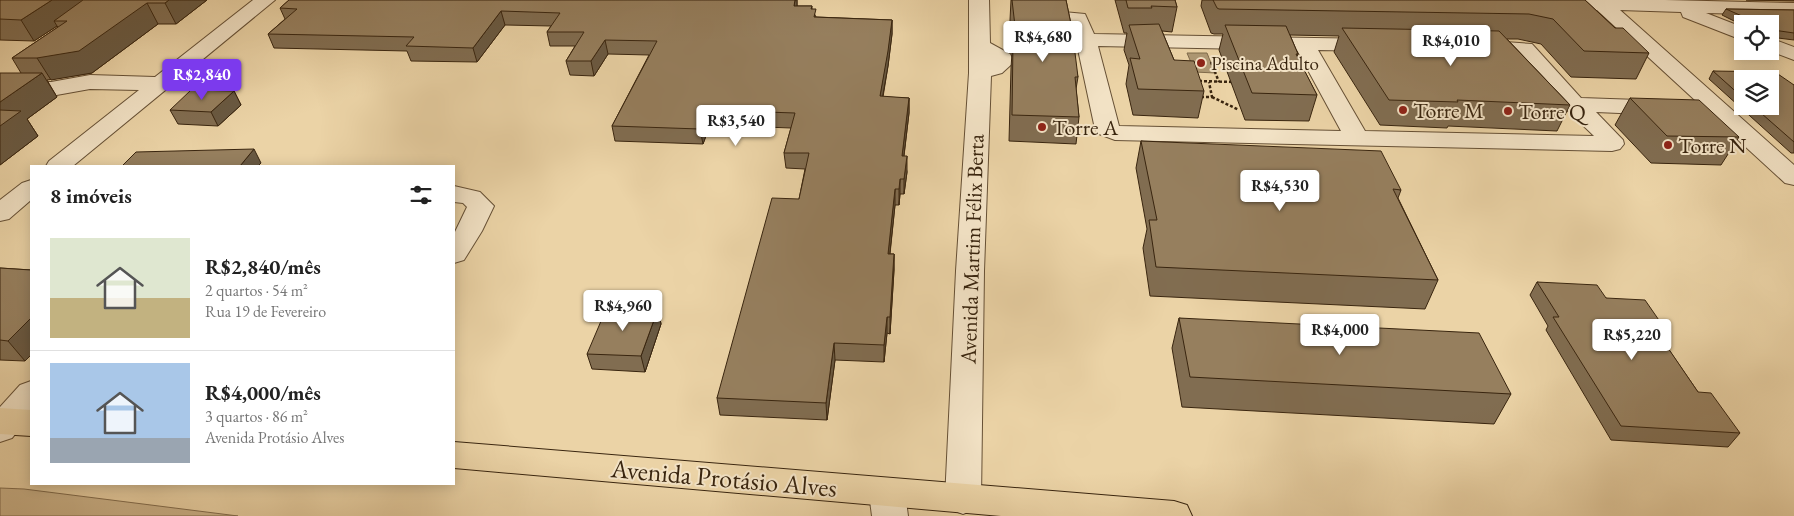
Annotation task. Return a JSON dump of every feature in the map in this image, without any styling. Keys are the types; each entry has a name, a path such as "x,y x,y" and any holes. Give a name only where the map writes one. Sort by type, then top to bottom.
{"main road":[{"name":"Avenida Protásio Alves","path":"455,455 889,504 963,499 1174,516"}],"street":[{"path":"59,165 266,0"},
{"name":"Avenida Martim Félix Berta","path":"963,499 970,270 997,60 979,0"},
{"path":"1600,2 1794,178"},
{"path":"1533,3 1600,2 1673,6 1702,4 1794,9"},
{"path":"1673,6 1734,31"},
{"path":"1042,16 1078,18 1082,57 1107,129 1110,132 1612,144 1611,140 1580,110 1524,48 1462,46"},
{"path":"1082,57 1304,44 1396,45"},
{"path":"1304,44 1357,138"},
{"path":"1779,48 1794,54"},
{"path":"3,79 51,89 71,96 139,100"},
{"path":"51,89 90,82 159,84"},
{"path":"1615,90 1635,111"},
{"path":"1580,110 1724,115"},
{"path":"0,213 30,189"},
{"path":"455,194 471,197 481,206 469,231 455,252"},
{"path":"10,424 30,394"}],"path":[{"path":"1209,82 1212,97"},
{"path":"1195,97 1212,97 1239,110"}],"shaded area":[{"name":"Piscina Adulto","path":"1187,53 1207,53 1215,73 1195,72"},
{"path":"0,488 24,489 238,516 0,516"}],"building":[{"path":"0,0 52,0 21,20 0,19"},
{"path":"83,0 169,0 165,3 147,3 79,51 37,58 12,58 67,21 54,21"},
{"path":"289,0 795,0 794,6 812,6 811,9 816,9 814,17 892,20 880,96 909,98 902,156 907,156 904,179 900,179 899,189 895,189 888,254 894,254 890,317 887,317 884,345 834,343 826,403 717,398 772,198 799,199 809,153 784,153 795,113 708,110 700,129 612,126 657,41 605,40 591,61 566,61 584,32 547,32 560,13 501,11 473,48 406,46 414,37 268,34 297,9 280,8"},
{"path":"1012,0 1066,0 1072,29 1034,29 1026,31 1021,37 1026,42 1034,44 1074,45 1078,77 1075,77 1079,117 1012,115 1013,42 1018,37 1014,28 1010,26 1015,26"},
{"path":"1126,0 1175,0 1177,7 1151,6 1152,8 1128,8"},
{"path":"1213,0 1585,0 1615,28 1623,28 1649,53 1584,51 1553,19 1529,14 1219,9"},
{"path":"1726,9 1794,10 1794,33 1779,31 1779,15 1740,15"},
{"path":"1159,24 1174,60 1194,61 1204,91 1138,89 1130,58 1140,59 1129,25"},
{"path":"1225,25 1286,26 1298,54 1296,54 1317,95 1252,93"},
{"path":"1342,28 1499,31 1570,105 1457,100 1458,102 1389,100"},
{"path":"1713,71 1734,71 1734,90"},
{"path":"0,73 42,73 0,102"},
{"path":"1779,75 1794,85 1794,142 1763,115 1779,115"},
{"path":"191,90 234,91 211,112 170,110"},
{"path":"1630,98 1699,100 1739,137 1667,136"},
{"path":"0,110 21,111 0,126"},
{"path":"1141,141 1381,151 1401,190 1393,189 1438,280 1156,267 1149,220 1157,220"},
{"path":"254,149 241,165 123,165 136,152"},
{"path":"0,268 30,270 30,319 8,341 0,340"},
{"path":"1537,282 1597,285 1606,298 1645,300 1663,326 1653,326 1698,392 1711,393 1740,433 1621,426 1553,317 1559,317"},
{"path":"607,307 658,309 641,356 587,354"},
{"path":"1179,318 1479,333 1511,394 1190,377"}],"place":[{"name":"Piscina Adulto","path":"1201,63"},
{"name":"Torre M","path":"1403,110"},
{"name":"Torre Q","path":"1508,111"},
{"name":"Torre A","path":"1042,127"},
{"name":"Torre N","path":"1668,145"}]}
